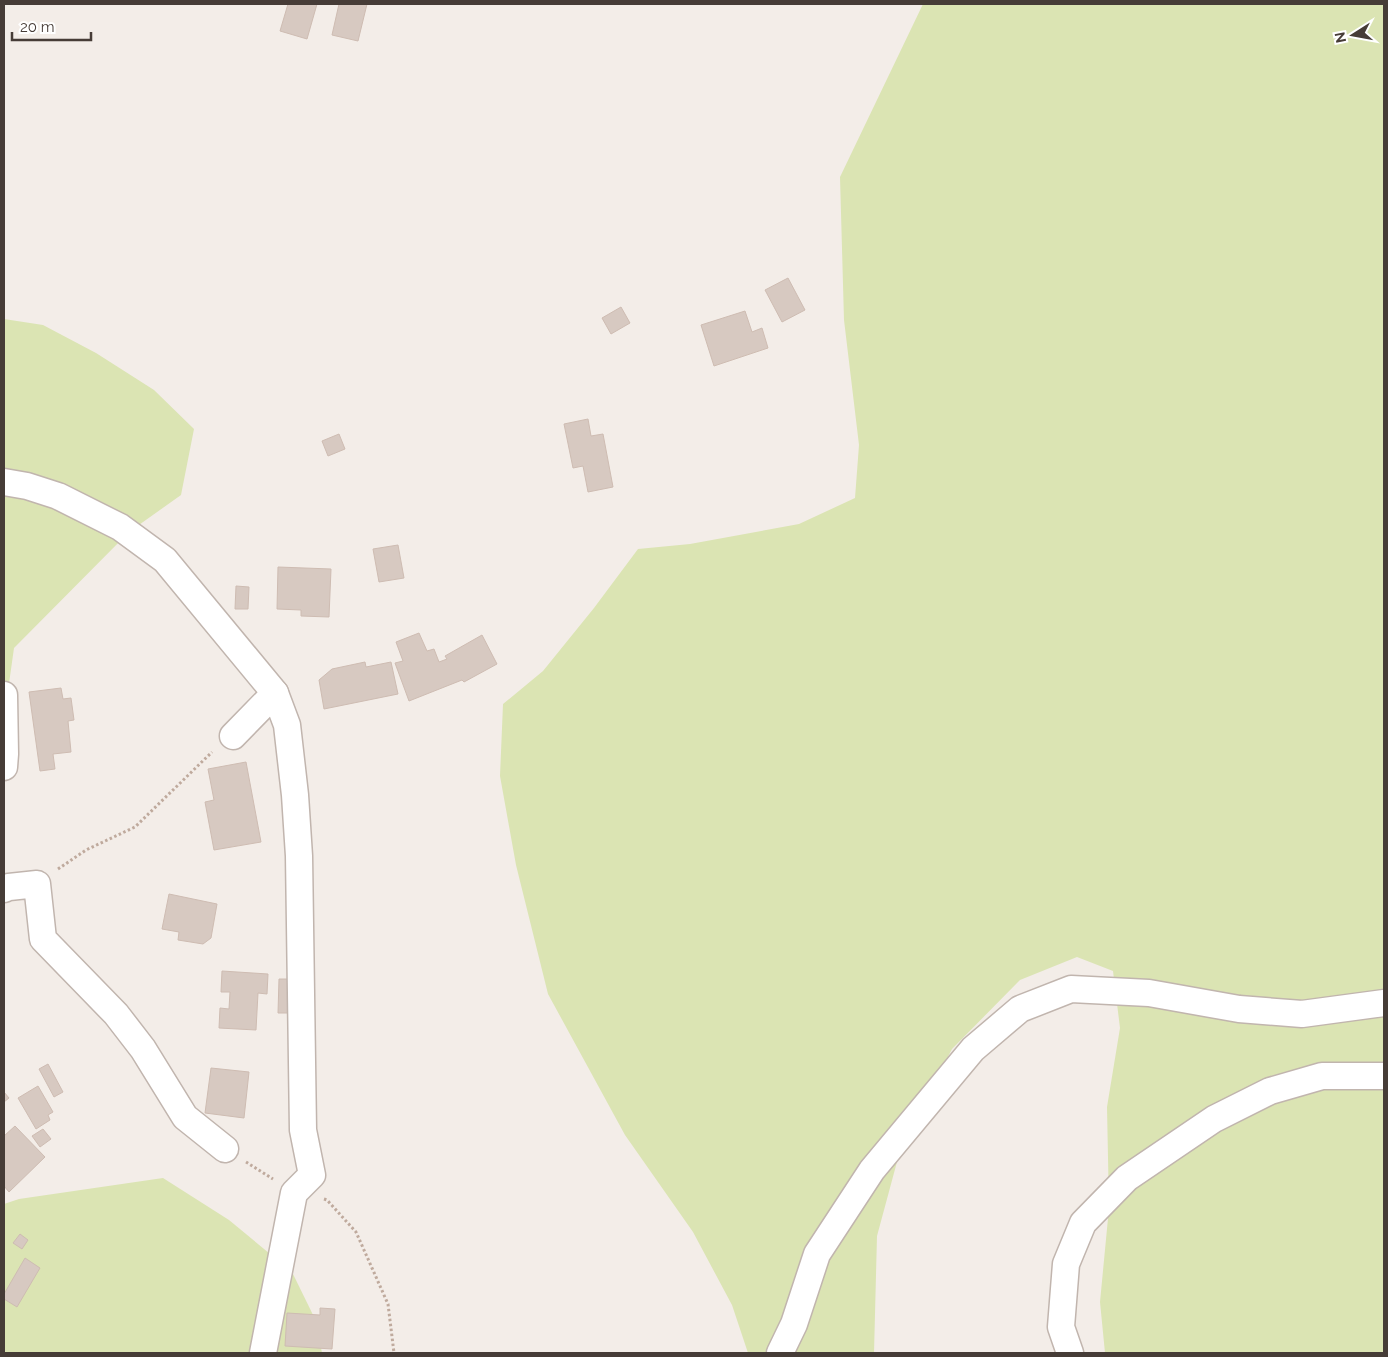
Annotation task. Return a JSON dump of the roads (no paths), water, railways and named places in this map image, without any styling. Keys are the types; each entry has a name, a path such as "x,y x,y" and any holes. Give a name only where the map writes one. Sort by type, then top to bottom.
{"street":[{"path":"4,482 27,486 58,496 120,527 165,560 275,693 287,725 300,865 303,1130 312,1176 294,1193 262,1353"},
{"path":"233,736 275,693"},
{"path":"4,695 4,766"},
{"path":"4,889 9,886 37,884 42,939 116,1014 143,1049 185,1117 225,1148"},
{"path":"780,1353 794,1324 818,1254 872,1170 973,1049 1020,1009 1071,989 1150,993 1239,1009 1302,1014 1384,1003"},
{"path":"1070,1353 1061,1327 1066,1264 1083,1223 1127,1178 1214,1119 1270,1091 1322,1076 1384,1076"}]}
